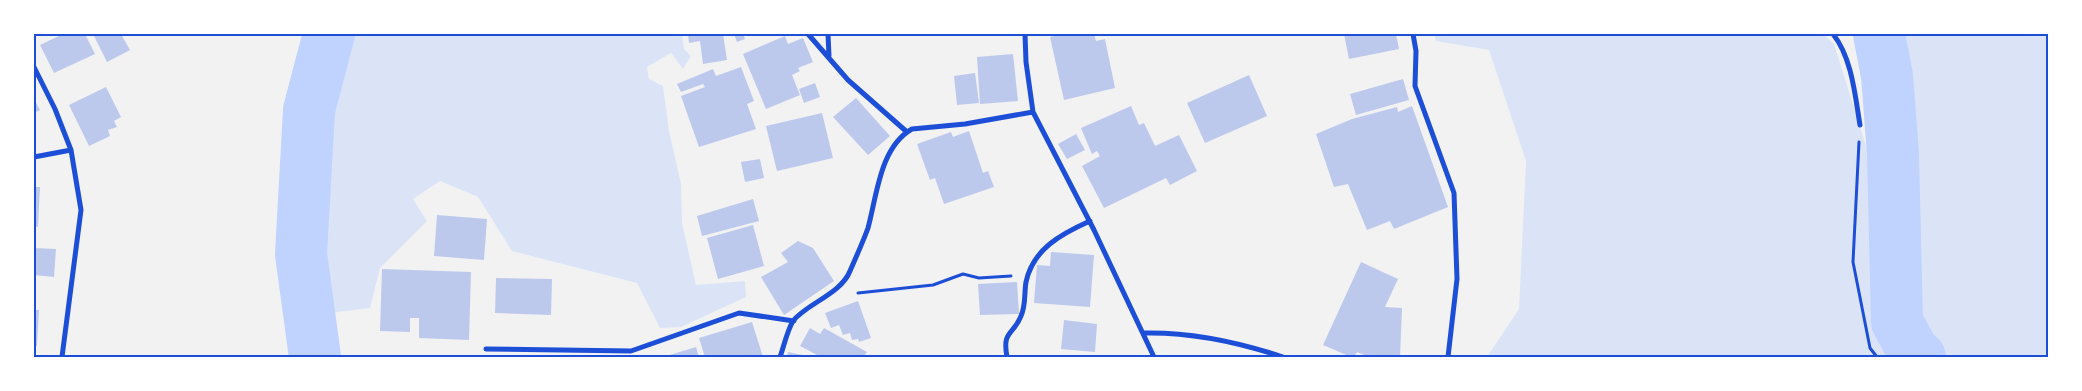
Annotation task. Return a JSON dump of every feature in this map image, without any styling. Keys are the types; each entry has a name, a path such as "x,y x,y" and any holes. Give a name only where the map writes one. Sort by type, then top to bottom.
{"street":[{"path":"808,34 848,80 907,132"},
{"path":"828,34 829,57"},
{"path":"1025,34 1026,62 1033,112 1090,221 1154,357"},
{"path":"1413,34 1416,51 1415,86 1454,193 1457,279 1448,357"},
{"path":"1834,34 1839,42 1853,82 1860,125"},
{"path":"34,67 55,109 71,150 81,210 62,357"},
{"path":"780,357 794,321 841,284 849,274 867,230 880,178 892,148 907,132 912,129 965,124 1033,112"},
{"path":"34,157 71,150"},
{"path":"1007,357 1005,347 1007,334 1020,318 1034,260 1059,235 1090,221"},
{"path":"486,349 631,351 739,313 794,321"},
{"path":"1144,333 1174,332 1238,343 1283,357"}],"path":[{"path":"1860,125 1853,262 1870,348 1876,357"},
{"path":"841,284 857,293 933,285 964,274 979,278 1029,275"}],"shaded area":[{"path":"327,34 682,34 684,49 691,56 683,69 671,53 647,67 649,79 663,86 669,131 681,184 682,223 696,285 745,281 746,297 681,327 660,328 637,283 512,251 478,197 440,181 413,199 427,221 380,268 370,308 314,315 296,289 304,144"},
{"path":"1434,34 1823,34 1834,44 1872,165 1894,68 1883,34 2048,34 2048,357 1487,357 1519,309 1526,161 1489,50 1436,41"}],"building":[{"path":"63,34 85,34 95,54 54,73 40,45"},
{"path":"93,34 121,34 130,50 107,62"},
{"path":"688,34 723,34 727,60 703,64 700,41 689,43"},
{"path":"734,34 743,34 745,39 737,42"},
{"path":"1063,34 1094,34 1096,41 1105,39 1115,88 1064,100 1050,37"},
{"path":"1344,34 1396,34 1399,49 1349,59"},
{"path":"785,36 788,44 803,38 813,62 798,68 800,71 792,75 800,95 766,109 743,54"},
{"path":"1013,54 1018,101 980,104 977,57"},
{"path":"741,67 754,101 747,104 756,129 699,147 681,96 705,87 703,84 681,92 677,84 713,69 716,76"},
{"path":"975,73 979,103 957,105 954,76"},
{"path":"1249,75 1267,116 1205,143 1187,103"},
{"path":"1403,79 1409,100 1356,115 1350,94"},
{"path":"815,83 820,97 804,103 799,89"},
{"path":"106,87 121,117 114,121 117,127 108,130 110,136 89,146 69,105"},
{"path":"856,98 890,136 868,155 833,117"},
{"path":"34,99 40,110 34,113"},
{"path":"1131,106 1139,125 1144,123 1155,146 1179,135 1197,171 1170,185 1166,178 1104,208 1082,166 1100,156 1097,151 1092,154 1081,128"},
{"path":"1412,106 1448,207 1394,229 1390,221 1367,230 1348,184 1334,187 1316,134 1352,119 1397,107 1398,112"},
{"path":"822,113 833,158 777,171 766,126"},
{"path":"969,131 983,173 988,171 994,187 944,204 935,178 930,180 917,144 951,132 953,137"},
{"path":"1076,134 1085,150 1067,159 1058,144"},
{"path":"760,159 764,178 745,182 741,162"},
{"path":"34,187 40,187 38,227 34,226"},
{"path":"753,199 759,221 702,236 697,216"},
{"path":"437,215 487,219 484,260 434,256"},
{"path":"753,225 764,266 718,279 707,238"},
{"path":"798,241 813,248 834,281 784,315 761,277 788,262 781,253"},
{"path":"34,248 56,249 54,277 34,275"},
{"path":"1051,252 1094,255 1090,307 1034,303 1037,265 1050,266"},
{"path":"1361,262 1398,279 1385,307 1402,308 1400,357 1369,357 1357,352 1354,357 1351,357 1323,345"},
{"path":"382,269 471,272 469,340 419,338 419,318 410,318 410,332 380,331"},
{"path":"496,278 552,279 551,315 495,313"},
{"path":"1017,282 1019,314 980,315 978,284"},
{"path":"858,301 871,338 859,342 858,339 852,340 850,333 843,335 839,325 831,328 825,313"},
{"path":"34,310 39,310 37,346 34,346"},
{"path":"1064,320 1097,324 1095,352 1061,349"},
{"path":"752,322 763,357 705,357 699,338"},
{"path":"810,328 820,334 824,328 867,352 863,357 826,357 822,355 821,357 800,346"},
{"path":"696,347 699,357 663,357"},
{"path":"788,352 807,356 807,357 787,357"}],"waterway":[{"path":"315,357 301,254 309,110 329,34"},
{"path":"1879,34 1887,76 1893,154 1897,322 1913,351 1920,357"}]}
